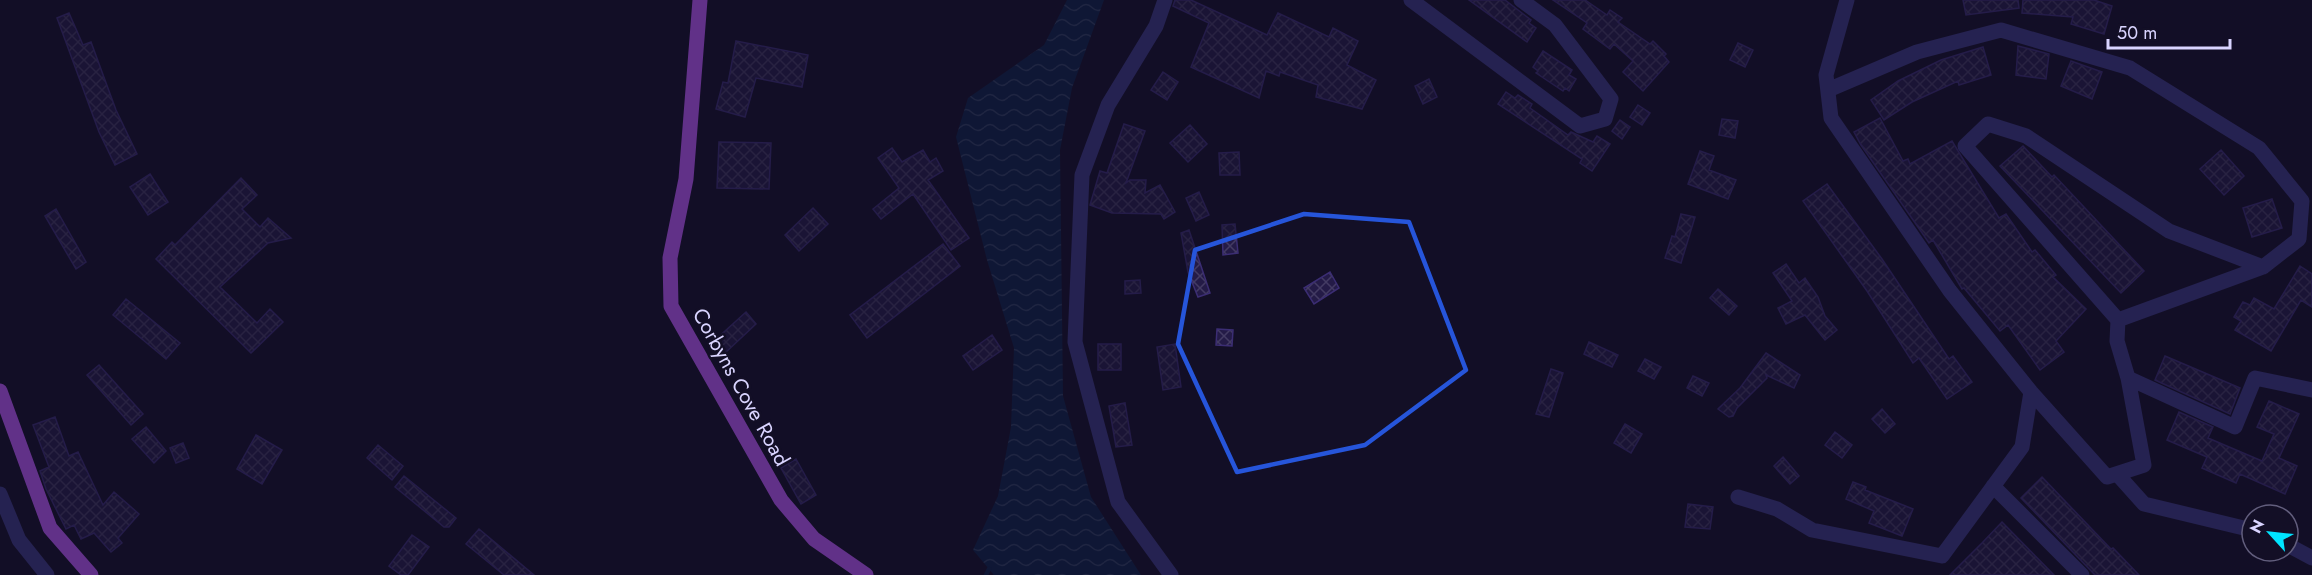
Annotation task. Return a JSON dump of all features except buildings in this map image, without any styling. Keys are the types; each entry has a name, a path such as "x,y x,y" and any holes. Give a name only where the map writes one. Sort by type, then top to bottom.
{"main road":[{"name":"Corbyns Cove Road","path":"700,0 686,179 670,258 671,306 781,500 814,538 866,575"},
{"path":"0,391 50,528 91,575"}],"street":[{"path":"1165,0 1156,26 1108,105 1082,175 1075,342 1118,502 1171,575"},
{"path":"1411,0 1580,126 1605,119 1611,99 1555,25 1521,0"},
{"path":"1847,0 1826,75 1831,118 1950,291 2031,392 2107,477 2144,465 2128,378 2117,341 2118,320 1965,146 1988,124 2026,136 2169,231 2262,267"},
{"path":"1828,90 1917,52 2001,30 2130,68 2259,148 2302,201 2299,238 2262,267 2118,320"},
{"path":"2128,378 2235,427 2255,378 2312,390"},
{"path":"1738,497 1777,509 1812,530 1942,556 2022,447 2031,392"},
{"path":"2118,475 2144,504 2240,527"},
{"path":"1993,486 2082,575"},
{"path":"0,494 20,540 47,575"}],"highlighted area":[{"path":"1304,214 1409,222 1466,370 1365,445 1237,472 1178,344 1195,250"}],"water":[{"path":"1067,0 1104,0 1072,88 1060,150 1063,396 1091,497 1141,575 994,575 973,550 998,496 1011,427 1014,348 987,260 956,137 968,98 1044,45"}],"waterway":[{"path":"986,575 989,569"}]}
